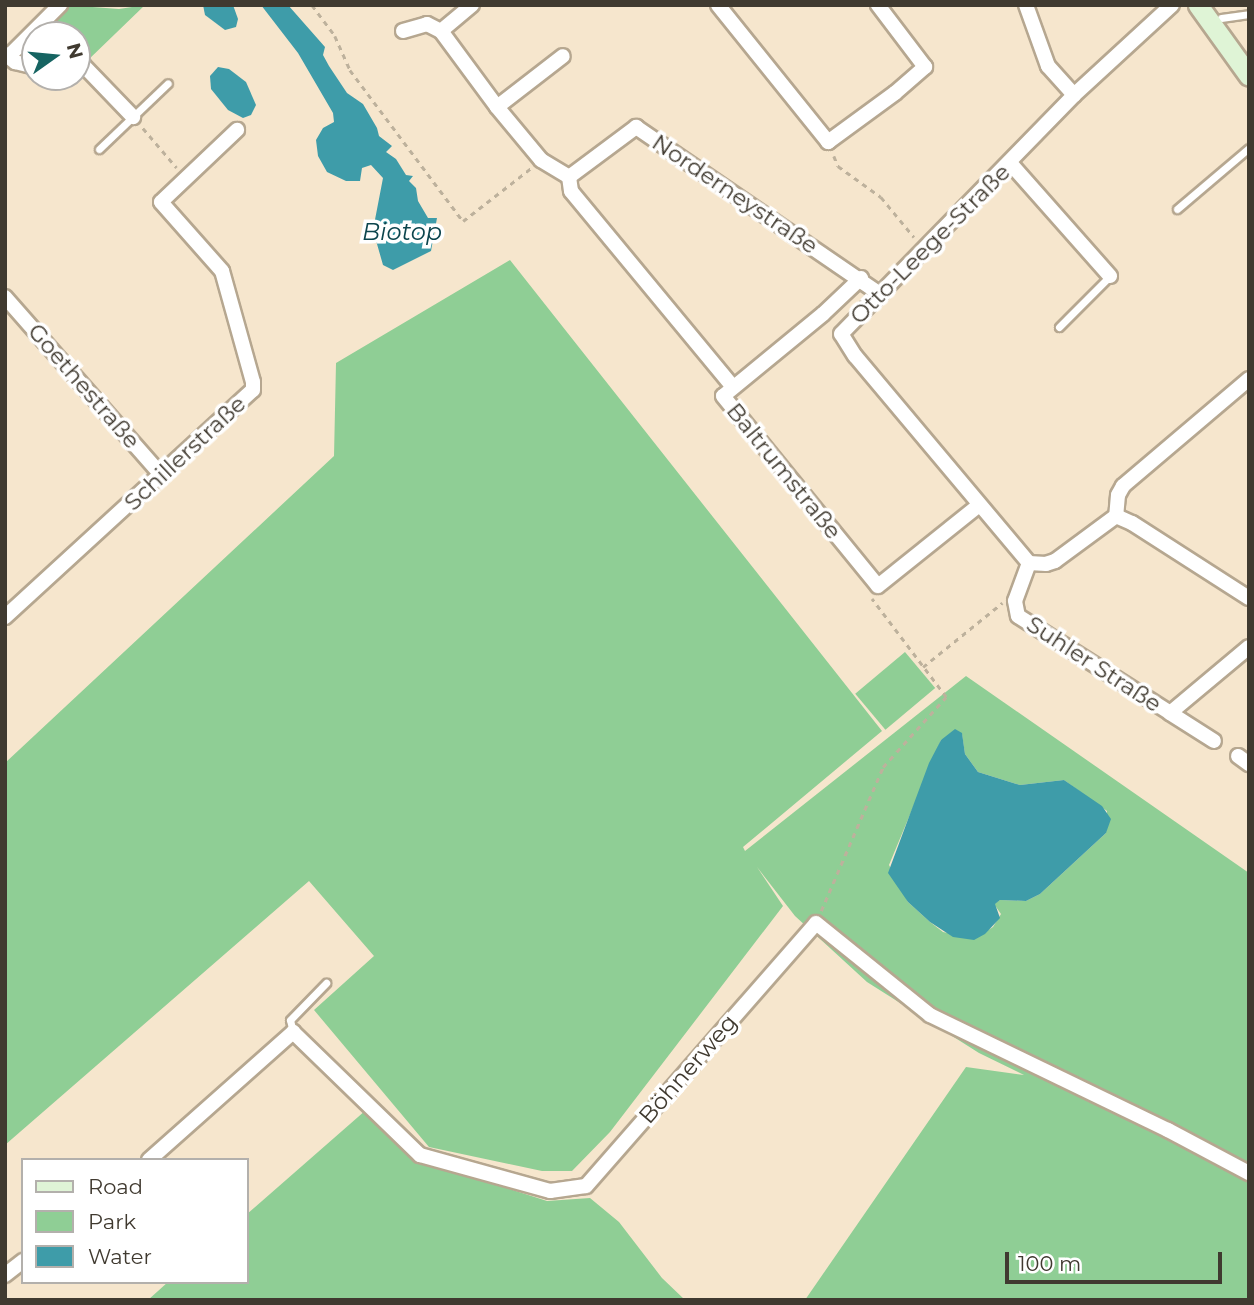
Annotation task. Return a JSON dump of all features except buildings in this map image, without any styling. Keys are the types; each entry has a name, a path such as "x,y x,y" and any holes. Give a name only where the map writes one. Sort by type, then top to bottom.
{"street":[{"path":"7,56 60,5"},
{"path":"442,31 472,5"},
{"path":"719,5 828,142 895,93 925,67 878,5"},
{"path":"1026,5 1048,66 1074,95"},
{"name":"Otto-Leege-Straße","path":"1029,564 855,356 841,334 925,251 1074,95 1172,5"},
{"path":"1198,5 1249,76"},
{"path":"403,31 427,24 442,31 497,107 541,160 569,177 571,191 733,387"},
{"path":"497,107 563,56"},
{"path":"91,73 133,117"},
{"name":"Norderneystraße","path":"569,177 636,127 861,278 880,294"},
{"name":"Schillerstraße","path":"5,617 248,395 253,382 222,271 161,202 237,130"},
{"path":"1010,163 1110,276"},
{"name":"Baltrumstraße","path":"861,278 823,314 723,396 878,586"},
{"name":"Goethestraße","path":"5,297 162,476"},
{"path":"823,314 841,334"},
{"path":"1116,516 1118,495 1124,486 1249,379"},
{"path":"878,586 979,505"},
{"path":"1029,564 1055,561 1106,520 1116,516 1132,523 1249,598"},
{"name":"Suhler Straße","path":"1029,564 1015,601 1018,616 1170,713 1249,647"},
{"path":"1170,713 1214,741"},
{"path":"816,923 930,1015 1168,1130 1249,1173"},
{"name":"Böhnerweg","path":"293,1031 420,1155 550,1191 586,1186 816,923"},
{"path":"151,1158 293,1031"},
{"path":"5,1275 21,1263"}],"lane":[{"path":"1222,18 1249,14"},
{"path":"99,149 168,83"},
{"path":"1177,209 1249,148"},
{"path":"1059,327 1110,276"},
{"path":"293,1031 290,1020 326,983"}],"path":[{"path":"312,5 335,36 350,70 463,221 541,160"},
{"path":"133,117 186,179"},
{"path":"828,142 838,166 881,197 925,251"},
{"path":"816,923 883,767 946,697 872,599 878,586"},
{"path":"923,667 1018,590"}],"green space":[{"path":"66,5 119,9 145,5 91,57 91,21 50,21"},
{"path":"510,260 882,731 743,847 745,851 966,676 1249,873 1249,1300 805,1300 966,1067 1024,1075 979,1053 867,982 795,916 757,867 783,906 610,1132 572,1171 542,1171 429,1147 314,1010 374,956 309,881 5,1145 5,763 334,456 336,363","holes":["962,734 965,754 978,772 1020,785 1064,780 1107,811 1106,833 1040,894 1026,901 1000,900 994,904 1001,914 993,927 974,939 943,932 930,922 908,902 889,865 941,740"]},
{"path":"905,652 935,688 885,730 855,694"},
{"path":"366,1110 417,1159 547,1201 590,1198 619,1222 662,1278 685,1300 148,1300 166,1284 248,1284 248,1213"}],"water":[{"path":"203,5 233,5 238,19 236,27 225,30 205,15"},
{"name":"Biotop","path":"261,5 288,5 325,47 323,55 347,93 363,104 379,136 392,146 386,152 396,159 406,175 413,176 409,181 416,188 418,201 428,218 437,218 431,251 393,270 383,265 373,230 383,178 371,165 362,168 360,181 346,181 327,172 318,156 316,140 323,128 334,122 333,113 298,53"},
{"path":"218,67 229,69 246,82 256,105 251,115 243,118 228,110 211,89 210,76"},
{"path":"955,729 962,733 965,754 978,772 1020,785 1064,780 1102,806 1111,819 1106,833 1040,894 1026,901 1000,900 995,904 1000,918 985,934 974,940 953,937 930,922 908,902 888,873 929,763 941,740"}]}
